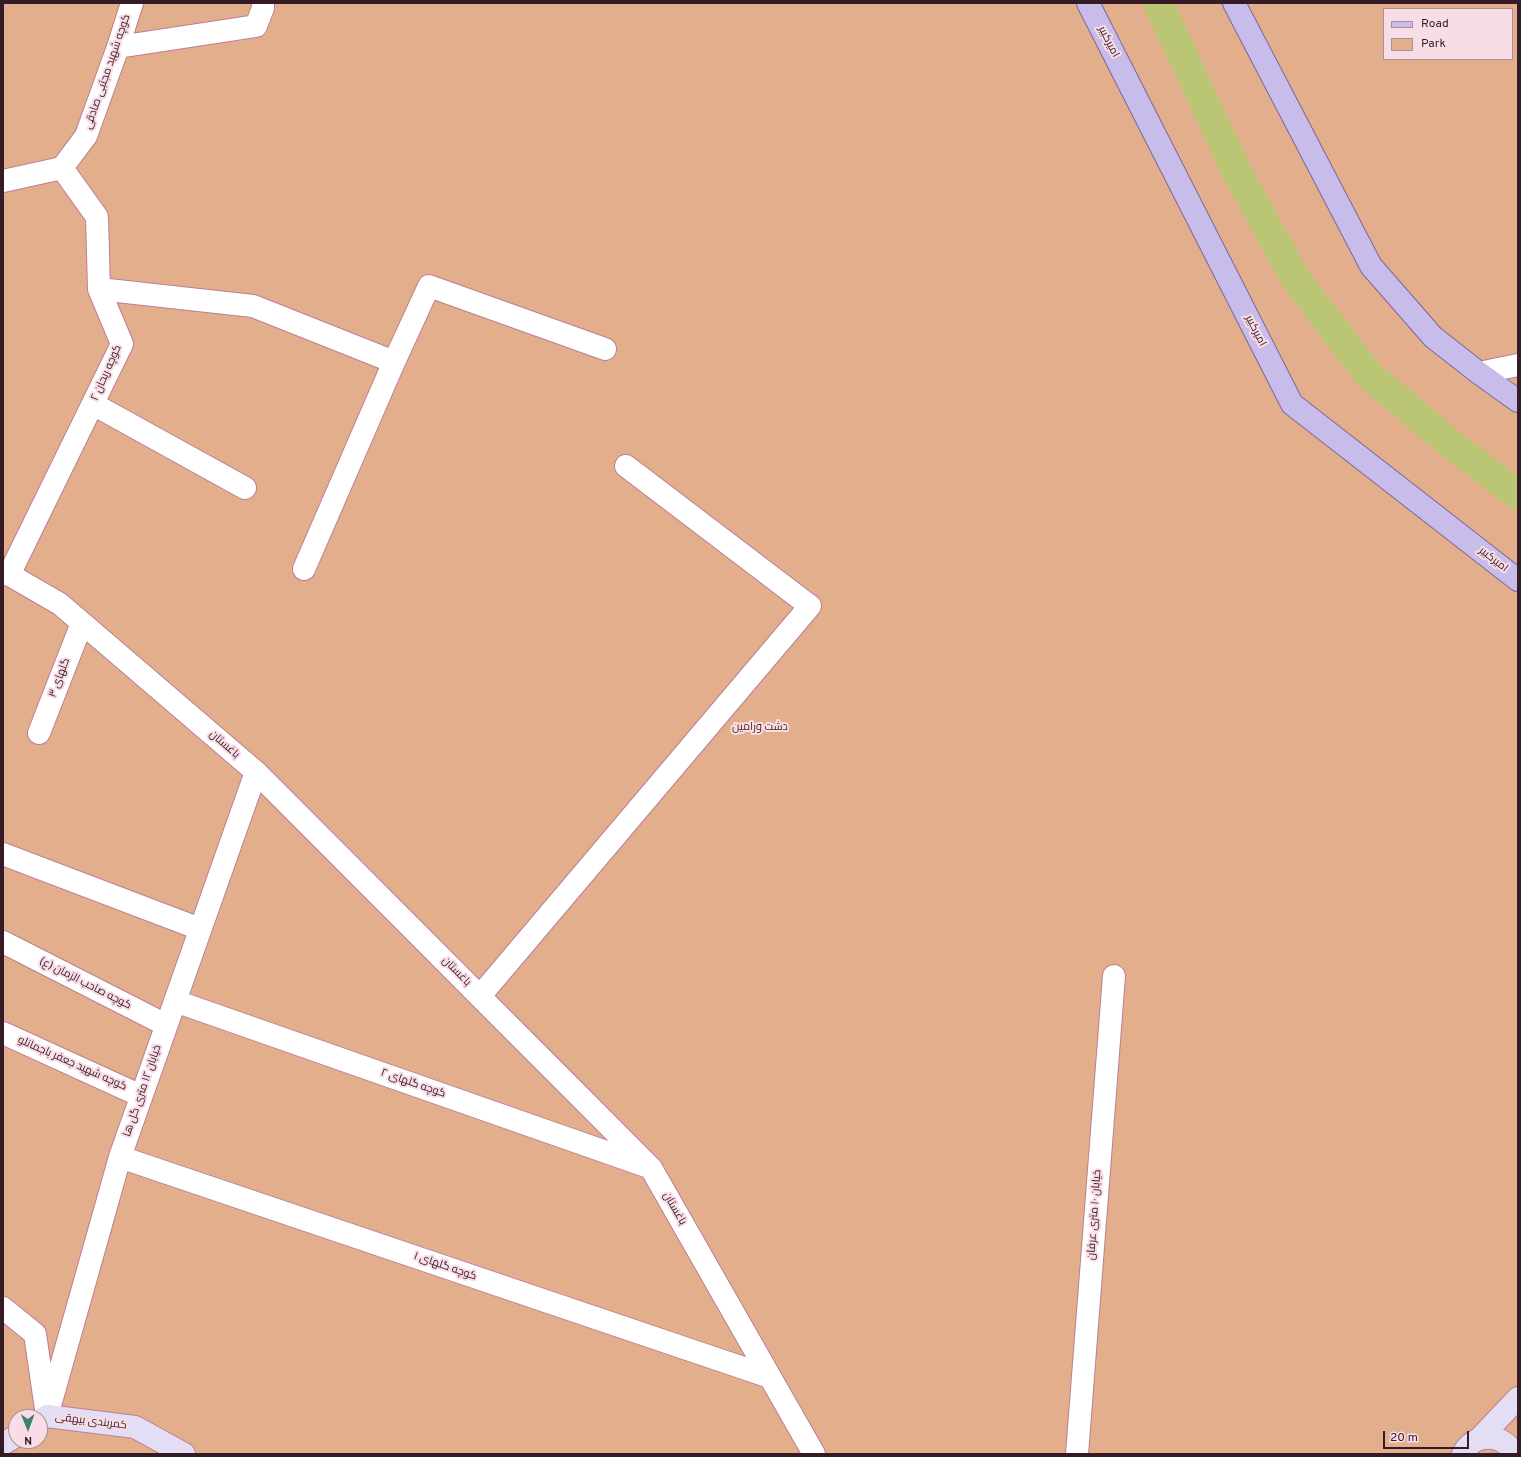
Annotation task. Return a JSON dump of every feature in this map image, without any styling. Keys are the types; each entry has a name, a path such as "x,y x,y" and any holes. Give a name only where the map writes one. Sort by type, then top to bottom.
{"main road":[{"name":"امیرکبیر","path":"1088,3 1292,404 1518,580"},
{"path":"1234,3 1371,266 1433,337 1479,374 1518,401"},
{"path":"1466,1449 1518,1398"},
{"name":"کمربندی بیهقی","path":"48,1418 135,1427 184,1454"},
{"path":"1466,1449 1488,1437 1505,1443 1514,1454"}],"street":[{"name":"کوچه شهید مجتبی صادقی","path":"62,168 86,136 132,3"},
{"path":"118,47 256,26 263,8 263,3"},
{"path":"3,181 62,168"},
{"name":"کوچه ریحان ۲","path":"6,573 122,344 100,289 98,217 62,168"},
{"path":"304,568 429,286 605,349"},
{"path":"100,289 253,306 394,362"},
{"path":"1479,374 1518,365"},
{"path":"92,404 245,488"},
{"path":"480,996 810,606 626,466"},
{"name":"باغستان","path":"6,573 60,604 256,772 651,1168 814,1454"},
{"name":"گلهای ۳","path":"39,733 82,622"},
{"name":"خیابان ۱۲ متری گل ها","path":"47,1409 120,1157 256,772"},
{"path":"3,854 200,929"},
{"name":"کوچه صاحب الزمان (ع)","path":"3,942 166,1025"},
{"name":"خیابان ۱۰ متری عرفان","path":"1077,1454 1114,976"},
{"name":"کوچه گلهای ۲","path":"175,1001 651,1168"},
{"name":"کوچه شهید جعفر باجمانلو","path":"3,1033 141,1096"},
{"name":"کوچه گلهای ۱","path":"120,1157 770,1377"},
{"path":"3,1308 35,1334 43,1409"}],"green space":[{"name":"دشت ورامین","path":"3,3 1518,3 1518,1454 3,1454"}],"waterway":[{"path":"1158,3 1238,174 1297,281 1369,375 1451,444 1518,495"}]}
